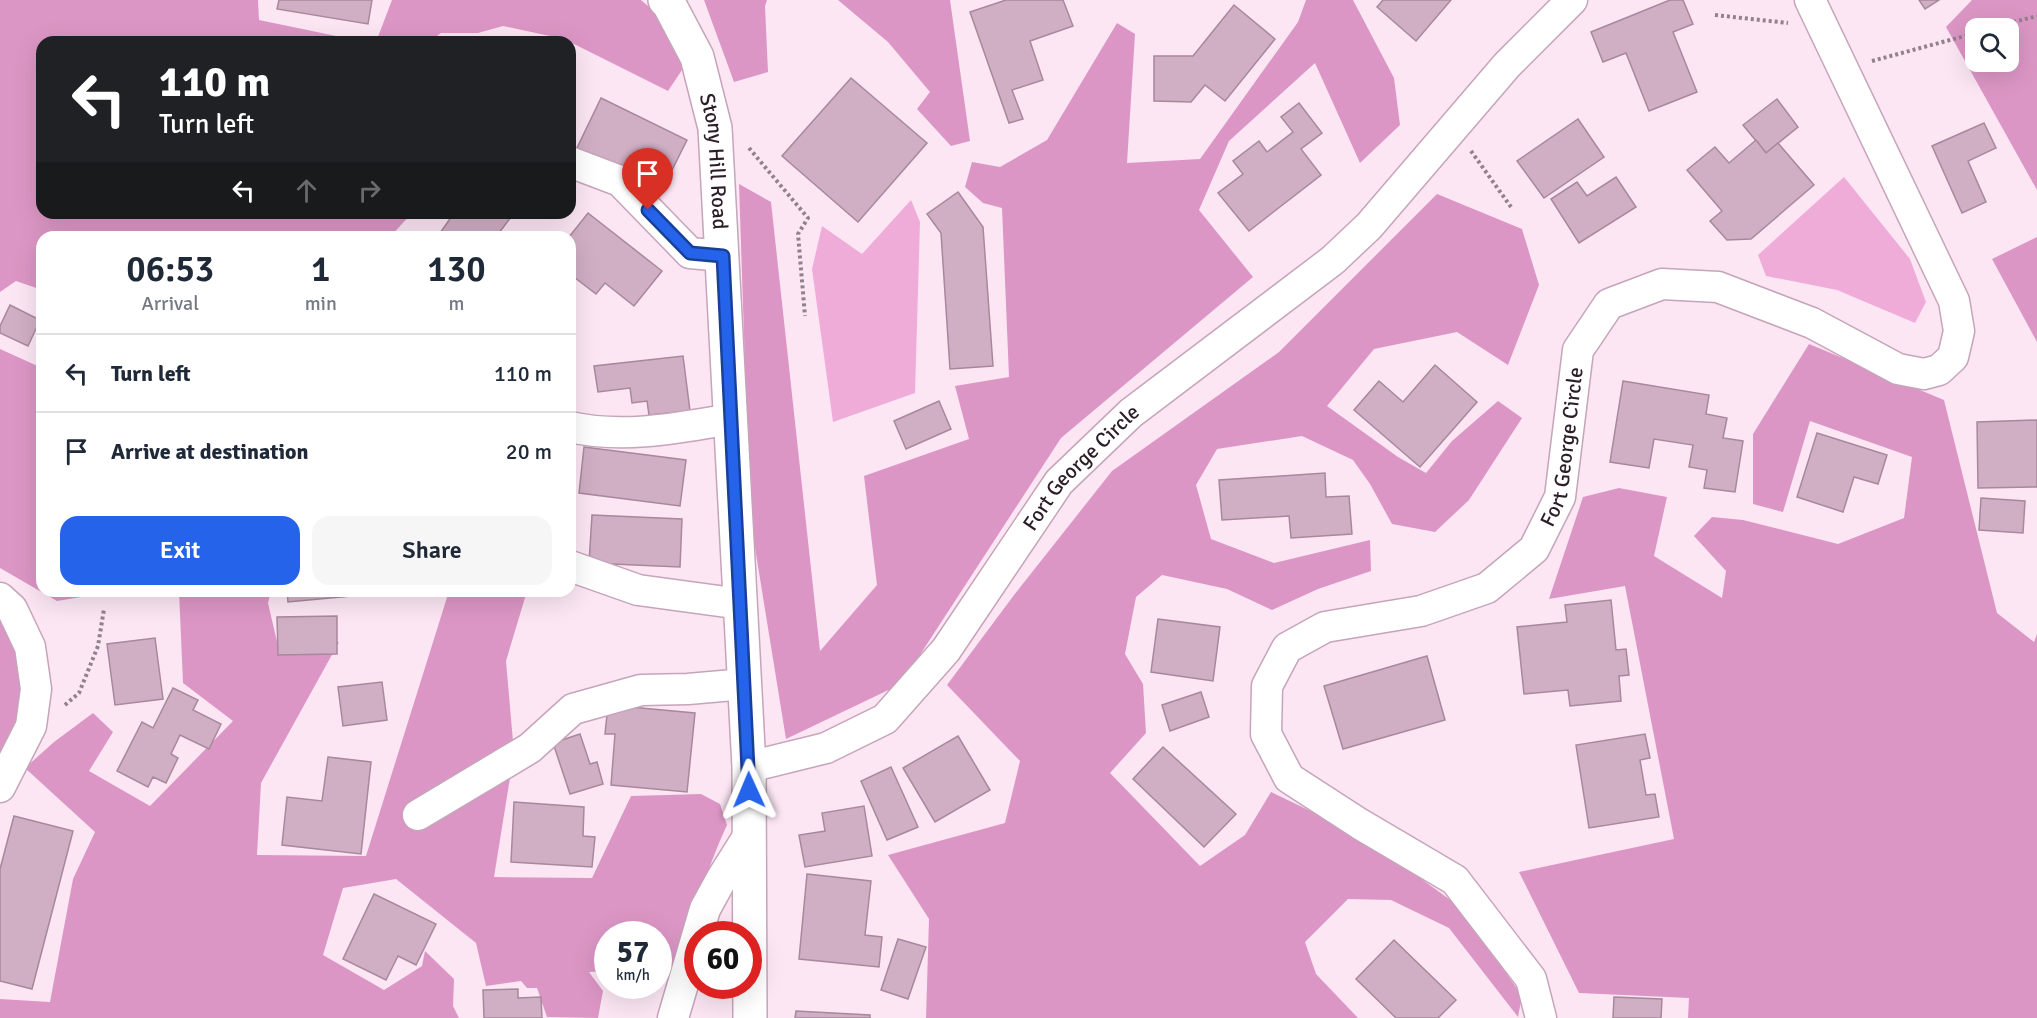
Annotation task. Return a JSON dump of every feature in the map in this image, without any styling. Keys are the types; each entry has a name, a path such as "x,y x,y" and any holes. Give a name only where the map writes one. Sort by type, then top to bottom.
{"main road":[{"name":"Stony Hill Road","path":"668,1 697,57 715,128 749,767 750,1018"}],"street":[{"name":"Fort George Circle","path":"749,767 826,748 885,718 946,650 1059,482 1131,413 1333,260 1369,226 1507,65 1572,0"},
{"name":"Fort George Circle","path":"1541,1018 1531,979 1455,880 1360,824 1289,778 1266,734 1267,686 1287,648 1325,627 1421,611 1487,588 1534,549 1560,497 1578,350 1609,304 1662,284 1718,287 1812,323 1898,369 1924,374 1939,370 1953,357 1959,331 1954,301 1810,0"},
{"path":"576,164 620,181 690,253 723,256"},
{"path":"576,428 591,432 656,432 731,418"},
{"path":"576,568 638,590 741,604"},
{"path":"0,597 12,609 30,646 36,689 31,726 0,788"},
{"path":"418,814 530,748 573,710 641,690 745,684"},
{"path":"673,1018 705,909 749,835"}],"path":[{"path":"1715,15 1825,28"},
{"path":"2019,21 2037,16"},
{"path":"1844,68 1965,36"},
{"path":"1454,127 1511,207"},
{"path":"746,144 807,218 798,234 805,316"},
{"path":"25,737 79,693 98,646 104,609"}],"shaded area":[{"path":"0,0 258,0 259,20 336,36 36,36 36,219 406,219 396,231 36,231 36,288 16,281 0,292"},
{"path":"392,0 641,0 656,13 686,64 668,91 576,45 576,36 550,36 503,26 478,33 378,36"},
{"path":"704,0 767,0 765,6 768,72 734,82"},
{"path":"838,0 950,0 970,141 951,146 917,109 930,92 888,42"},
{"path":"1306,0 1353,0 1394,78 1400,125 1360,163 1315,63 1229,141 1199,210 1253,277 1061,438 901,684 786,739 750,517 739,184 771,202 820,651 877,585 864,476 969,439 955,386 1009,377 1002,208 983,203 965,187 972,162 1000,167 1047,140 1117,23 1135,34 1127,163 1200,159 1298,22"},
{"path":"1972,0 2037,0 2037,190 1971,72 2019,72 2019,18 1965,18 1965,61 1946,27"},
{"path":"1844,177 1910,259 1926,302 1915,323 1837,290 1766,276 1758,255"},
{"path":"1437,194 1522,229 1539,285 1508,365 1457,332 1374,349 1327,406 1398,457 1426,473 1452,441 1498,401 1522,418 1469,500 1435,532 1392,524 1370,484 1353,460 1302,436 1217,449 1196,485 1211,539 1274,563 1370,540 1371,571 1318,589 1272,610 1227,589 1162,575 1136,597 1125,654 1143,684 1146,733 1110,773 1200,866 1245,835 1271,792 1327,819 1409,870 1460,907 1522,996 1518,1017 1449,928 1391,900 1348,899 1305,942 1316,974 1358,1018 926,1018 929,919 888,855 1005,823 1020,761 947,685 1014,595 1112,471 1279,352"},
{"path":"911,200 920,222 915,393 833,422 812,269 822,226 862,254"},
{"path":"2037,237 2037,342 1992,259"},
{"path":"1809,344 1944,400 1997,613 2034,642 2037,634 2037,1018 1688,1018 1689,998 1579,993 1519,872 1674,839 1625,586 1549,599 1583,497 1619,488 1667,497 1654,556 1722,598 1726,571 1694,536 1712,517 1743,520 1838,544 1904,518 1912,457 1810,421 1783,512 1753,504 1753,434"},
{"path":"0,349 36,365 36,589 0,568"},
{"path":"50,597 81,597 57,601"},
{"path":"179,597 270,597 268,603 278,646 339,642 261,783 257,855 366,856 447,597 525,597 506,661 514,753 494,877 592,878 631,796 701,794 720,804 727,825 705,879 692,921 684,921 684,947 676,973 672,974 672,921 594,921 594,972 589,972 594,979 594,999 602,999 598,1018 547,1017 537,988 527,988 521,981 486,986 476,943 396,879 343,888 323,955 384,990 422,966 425,951 454,979 453,1006 459,1018 0,1018 0,999 50,1002 73,879 95,832 25,768 54,742 93,713 113,732 89,771 150,806 233,721 183,683"},
{"path":"0,611 18,652 23,721 0,771"}],"building":[{"path":"279,0 372,0 368,24 277,9"},
{"path":"1006,0 1063,0 1073,26 1030,41 1043,80 1012,90 1023,119 1009,123 970,12"},
{"path":"1383,0 1451,0 1416,41 1377,7"},
{"path":"1670,0 1683,0 1693,24 1673,32 1697,92 1649,111 1626,53 1603,62 1591,32"},
{"path":"1919,0 1939,0 1925,9"},
{"path":"1234,5 1275,39 1225,101 1205,85 1191,102 1154,101 1154,56 1193,56"},
{"path":"851,78 927,143 858,222 782,156"},
{"path":"601,98 687,140 668,178 637,163 630,176 576,150"},
{"path":"1777,99 1798,127 1766,153 1743,125"},
{"path":"1299,103 1322,133 1301,149 1321,175 1249,231 1218,193 1243,174 1233,161 1259,141 1267,152 1293,132 1281,117"},
{"path":"1578,119 1604,157 1544,198 1517,161"},
{"path":"1984,123 1996,148 1968,161 1986,202 1962,213 1932,146"},
{"path":"1756,140 1766,153 1778,143 1814,185 1751,239 1727,240 1710,221 1722,211 1687,170 1715,147 1729,163"},
{"path":"1616,177 1636,207 1579,243 1551,199 1577,182 1587,196"},
{"path":"958,192 983,227 993,366 950,369 941,233 927,214"},
{"path":"588,213 662,271 634,306 605,283 596,294 576,279 576,231 574,231"},
{"path":"450,219 510,219 500,231 441,231"},
{"path":"10,305 36,318 36,329 28,346 0,333 0,326"},
{"path":"683,356 690,411 649,415 647,401 632,403 630,388 598,392 594,366"},
{"path":"1435,365 1477,402 1420,467 1354,410 1379,381 1403,402"},
{"path":"1623,381 1709,395 1706,414 1727,418 1723,438 1743,441 1735,492 1704,488 1707,470 1689,467 1693,445 1654,439 1649,468 1610,462"},
{"path":"939,401 951,429 906,449 894,421"},
{"path":"2037,420 2037,487 1978,488 1977,422"},
{"path":"1817,433 1887,455 1878,484 1854,477 1843,512 1797,497"},
{"path":"584,447 686,460 680,506 579,493"},
{"path":"1325,473 1326,497 1349,496 1352,534 1291,538 1289,516 1222,520 1219,480"},
{"path":"1981,498 2025,501 2023,533 1979,530"},
{"path":"592,515 682,519 680,567 589,563"},
{"path":"288,597 341,597 288,602"},
{"path":"1611,600 1616,650 1626,649 1629,675 1619,676 1621,701 1570,706 1568,690 1524,694 1517,627 1567,622 1565,605"},
{"path":"337,616 337,654 278,655 277,617"},
{"path":"1158,619 1220,627 1213,681 1151,672"},
{"path":"155,638 163,699 115,705 107,644"},
{"path":"1427,656 1445,720 1343,749 1324,686"},
{"path":"382,682 387,720 343,726 338,687"},
{"path":"173,688 198,700 193,710 221,724 209,749 180,735 171,754 178,758 166,783 153,777 148,787 117,771 142,722 153,728"},
{"path":"1201,692 1209,717 1170,731 1162,705"},
{"path":"608,705 695,713 687,792 611,785 615,734 605,734"},
{"path":"580,734 590,764 597,762 603,784 570,794 553,743"},
{"path":"1645,734 1650,758 1640,760 1646,795 1655,794 1659,817 1589,828 1576,745"},
{"path":"958,736 990,790 935,822 903,768"},
{"path":"1163,747 1236,814 1204,847 1133,779"},
{"path":"328,757 371,762 361,854 282,845 287,797 322,801"},
{"path":"891,767 918,827 887,840 861,781"},
{"path":"514,802 584,807 583,836 595,837 592,867 511,862"},
{"path":"864,806 872,856 805,867 799,835 825,831 822,813"},
{"path":"14,816 73,831 32,989 0,981 0,869"},
{"path":"807,874 871,881 865,935 882,937 879,967 799,959"},
{"path":"374,894 436,924 416,965 398,956 386,980 343,959"},
{"path":"898,939 926,947 908,999 881,990"},
{"path":"1394,940 1456,1000 1438,1018 1396,1018 1356,979"},
{"path":"518,989 518,998 541,997 542,1018 484,1018 483,990"},
{"path":"1614,997 1662,999 1661,1018 1613,1018"},
{"path":"796,1011 870,1015 870,1018 795,1018"}],"route":[{"path":"648,210 690,253 723,256 749,790"}]}
